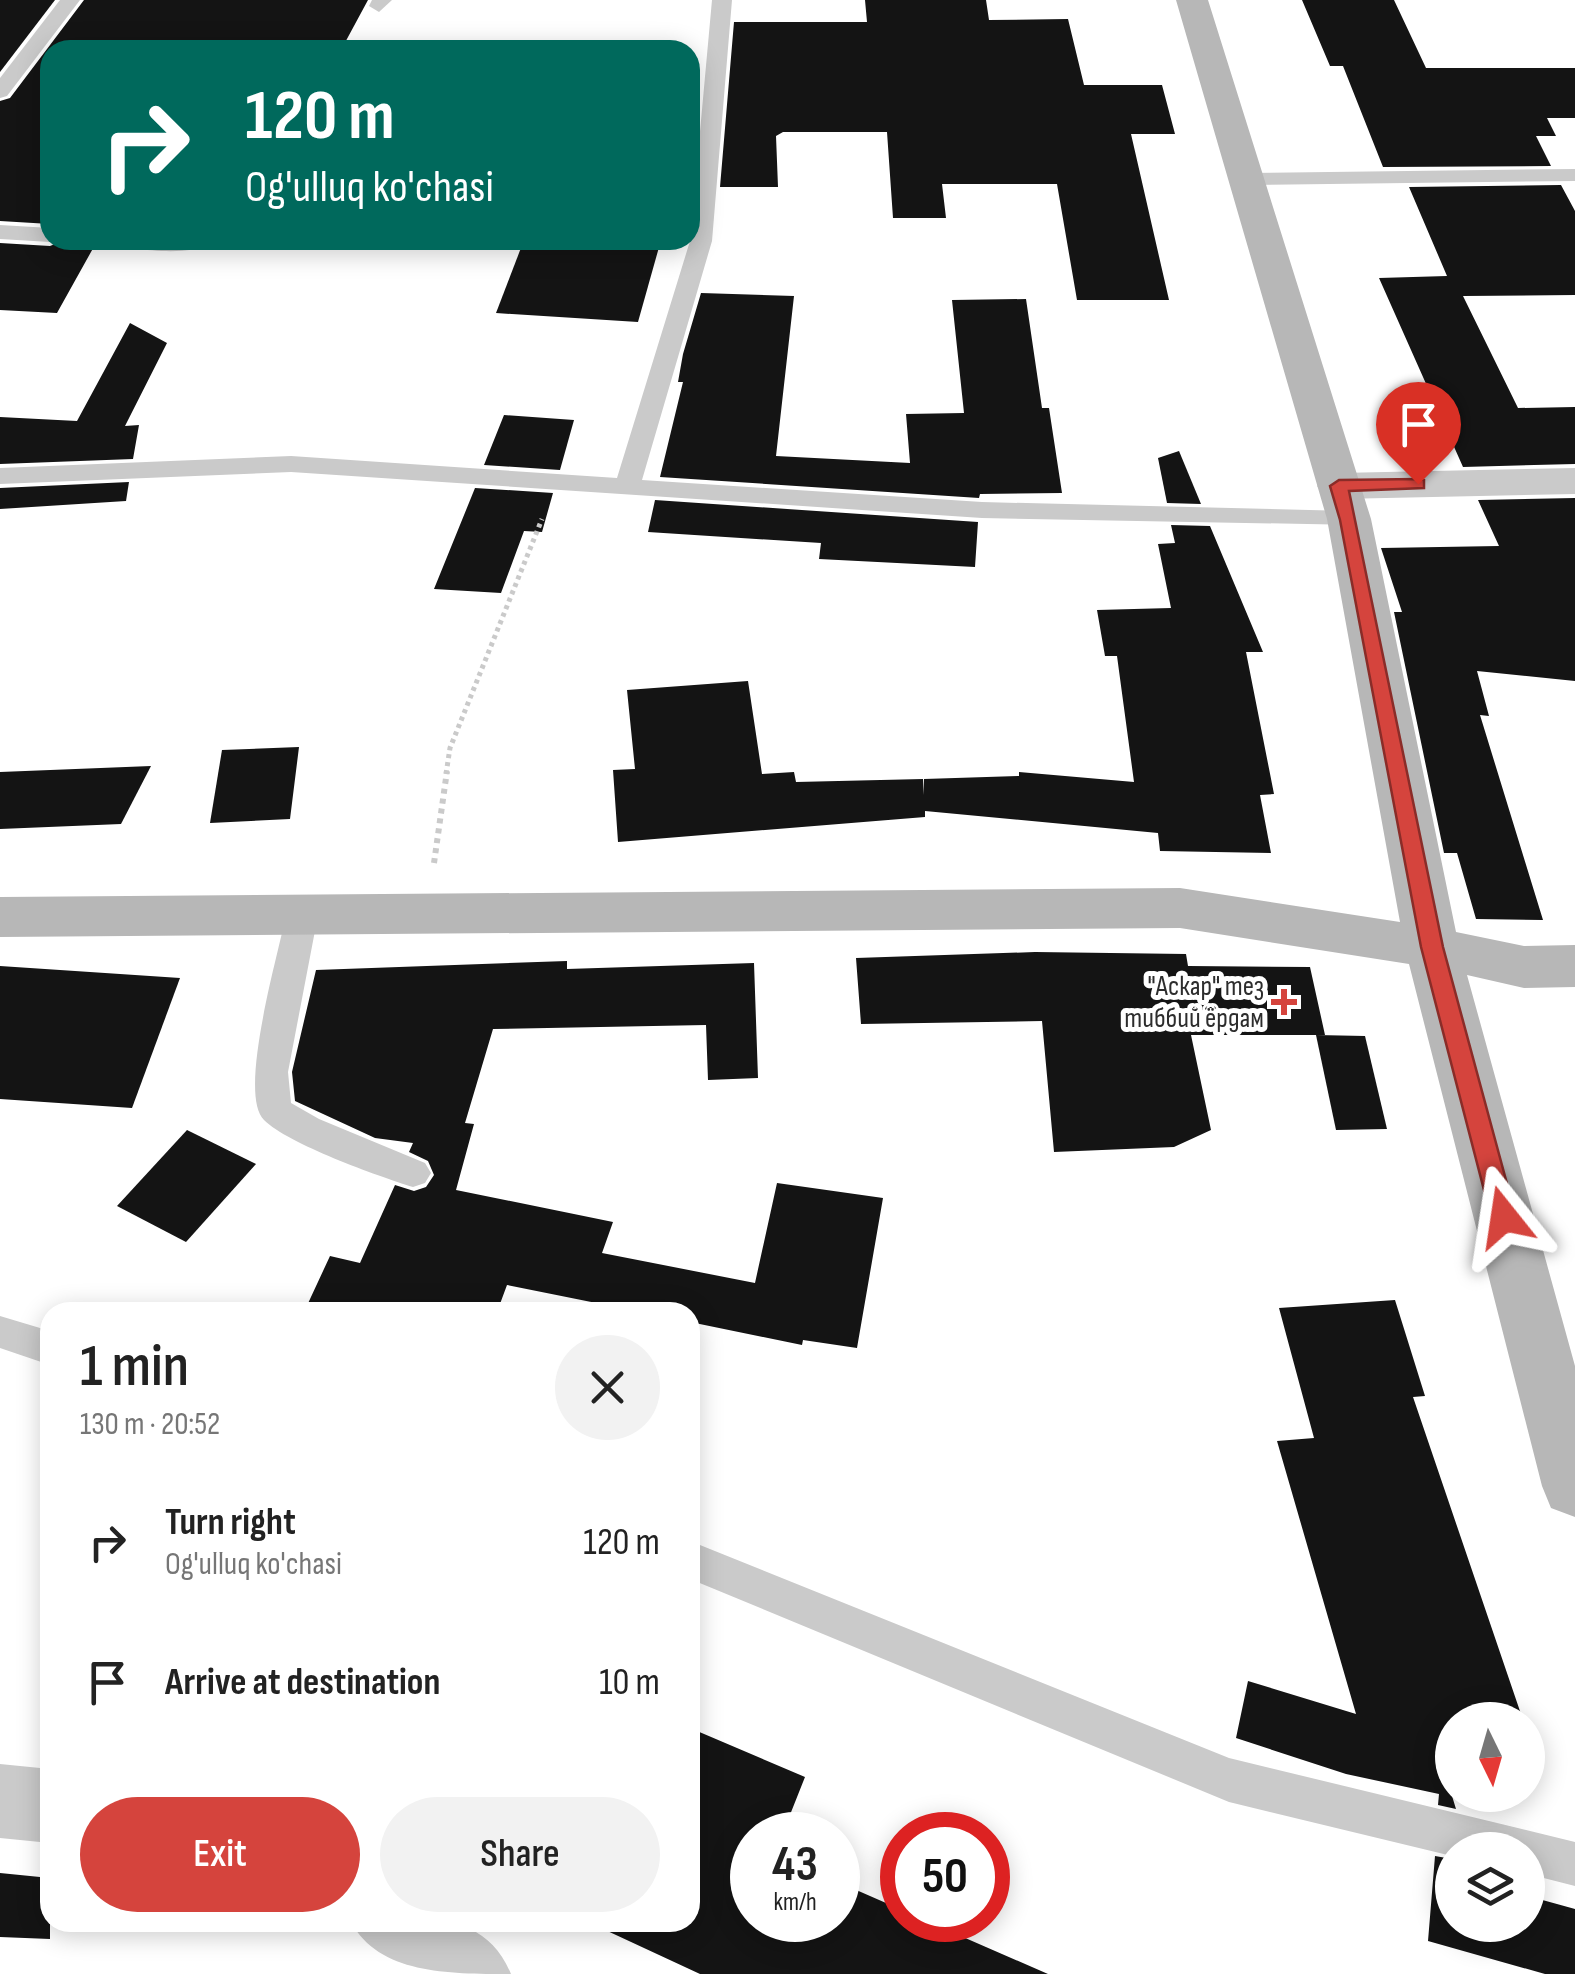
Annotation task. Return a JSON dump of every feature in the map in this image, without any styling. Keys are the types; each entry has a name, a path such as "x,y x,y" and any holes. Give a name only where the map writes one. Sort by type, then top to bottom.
{"main road":[{"path":"1192,0 1344,503 1432,947 1575,1486"},
{"path":"0,917 1180,908 1432,947 1524,967 1575,966"}],"street":[{"path":"1344,503 1575,482"},
{"path":"0,1800 40,1805"},
{"path":"406,1932 472,1974"}],"lane":[{"path":"0,92 70,0"},
{"path":"700,244 722,0"},
{"path":"1244,179 1575,175"},
{"path":"0,232 40,234"},
{"path":"627,488 698,250"},
{"path":"0,476 292,464 982,510 1344,503"},
{"path":"302,916 271,1072 275,1110 307,1129 413,1173"},
{"path":"0,1332 40,1345"},
{"path":"700,1564 1229,1780 1444,1832"},
{"path":"1545,1856 1575,1864"}],"path":[{"path":"427,914 450,748 543,516 562,483"}],"building":[{"path":"0,0 55,0 0,72"},
{"path":"84,0 368,0 346,40 54,40"},
{"path":"865,0 986,0 989,20 1068,19 1084,85 1162,85 1175,134 1131,134 1169,300 1077,300 1057,184 942,184 946,218 893,218 887,132 783,132 776,136 778,187 720,187 734,22 867,22"},
{"path":"1302,0 1394,0 1426,68 1575,68 1575,118 1547,118 1556,136 1536,136 1551,166 1383,167 1343,66 1330,66"},
{"path":"40,58 40,223 0,221 0,101 10,98"},
{"path":"1561,185 1575,211 1575,295 1463,296 1518,408 1575,407 1575,464 1463,467 1379,278 1447,276 1409,187"},
{"path":"0,243 40,245 40,250 92,250 57,313 0,310"},
{"path":"520,250 658,250 638,322 496,313"},
{"path":"701,293 794,296 776,456 910,463 906,414 964,413 952,300 1026,299 1042,408 1049,408 1062,493 980,494 979,498 660,477 683,382 678,382 683,354"},
{"path":"130,323 167,343 125,426 139,425 133,459 0,464 0,417 77,421"},
{"path":"504,415 574,420 560,470 484,465"},
{"path":"1179,451 1201,504 1167,503 1158,458"},
{"path":"129,482 126,501 0,509 0,488"},
{"path":"475,488 553,493 542,532 524,531 501,593 434,589"},
{"path":"1575,498 1575,681 1477,671 1489,716 1480,715 1543,920 1476,919 1457,853 1444,853 1394,612 1402,612 1381,548 1499,546 1478,500"},
{"path":"655,500 978,522 975,567 819,559 821,543 648,532"},
{"path":"1171,525 1210,526 1263,652 1246,652 1274,794 1260,795 1271,853 1160,851 1158,833 925,811 925,817 618,842 613,770 635,769 627,690 748,681 762,774 794,772 796,782 923,779 924,795 924,779 1019,776 1019,772 1134,782 1117,656 1105,656 1097,610 1171,608 1158,544 1175,543"},
{"path":"299,747 290,819 210,823 222,750"},
{"path":"151,766 121,824 0,829 0,772"},
{"path":"1035,952 1186,954 1188,966 1310,967 1325,1035 1191,1035 1211,1130 1174,1147 1054,1152 1042,1021 861,1024 856,958"},
{"path":"567,961 567,969 754,963 758,1078 708,1080 706,1025 493,1029 465,1123 474,1124 456,1190 613,1222 602,1253 755,1283 777,1183 883,1198 857,1348 803,1340 802,1345 700,1324 700,1302 591,1302 507,1285 501,1302 309,1302 330,1256 360,1263 395,1185 414,1191 426,1187 434,1175 428,1161 409,1152 413,1143 375,1138 295,1101 292,1072 316,970"},
{"path":"0,966 180,978 132,1108 0,1099"},
{"path":"1316,1035 1365,1036 1387,1129 1336,1130"},
{"path":"187,1130 256,1164 186,1242 117,1206"},
{"path":"1395,1300 1425,1396 1413,1397 1517,1702 1435,1702 1435,1793 1346,1774 1236,1738 1248,1681 1356,1714 1277,1441 1314,1438 1279,1308"},
{"path":"700,1732 805,1777 791,1812 730,1812 730,1942 860,1942 860,1892 880,1900 880,1942 975,1942 1048,1974 700,1974 610,1932 700,1932"},
{"path":"1435,1856 1435,1942 1545,1942 1545,1901 1575,1909 1575,1974 1545,1974 1428,1941"},
{"path":"0,1873 40,1877 40,1932 50,1932 50,1939 0,1937"}],"place":[{"name":"\"Аскар\" тез тиббий ёрдам","path":"1284,1002"}],"route":[{"path":"1418,484 1339,486 1349,520 1432,947 1504,1217"}]}
